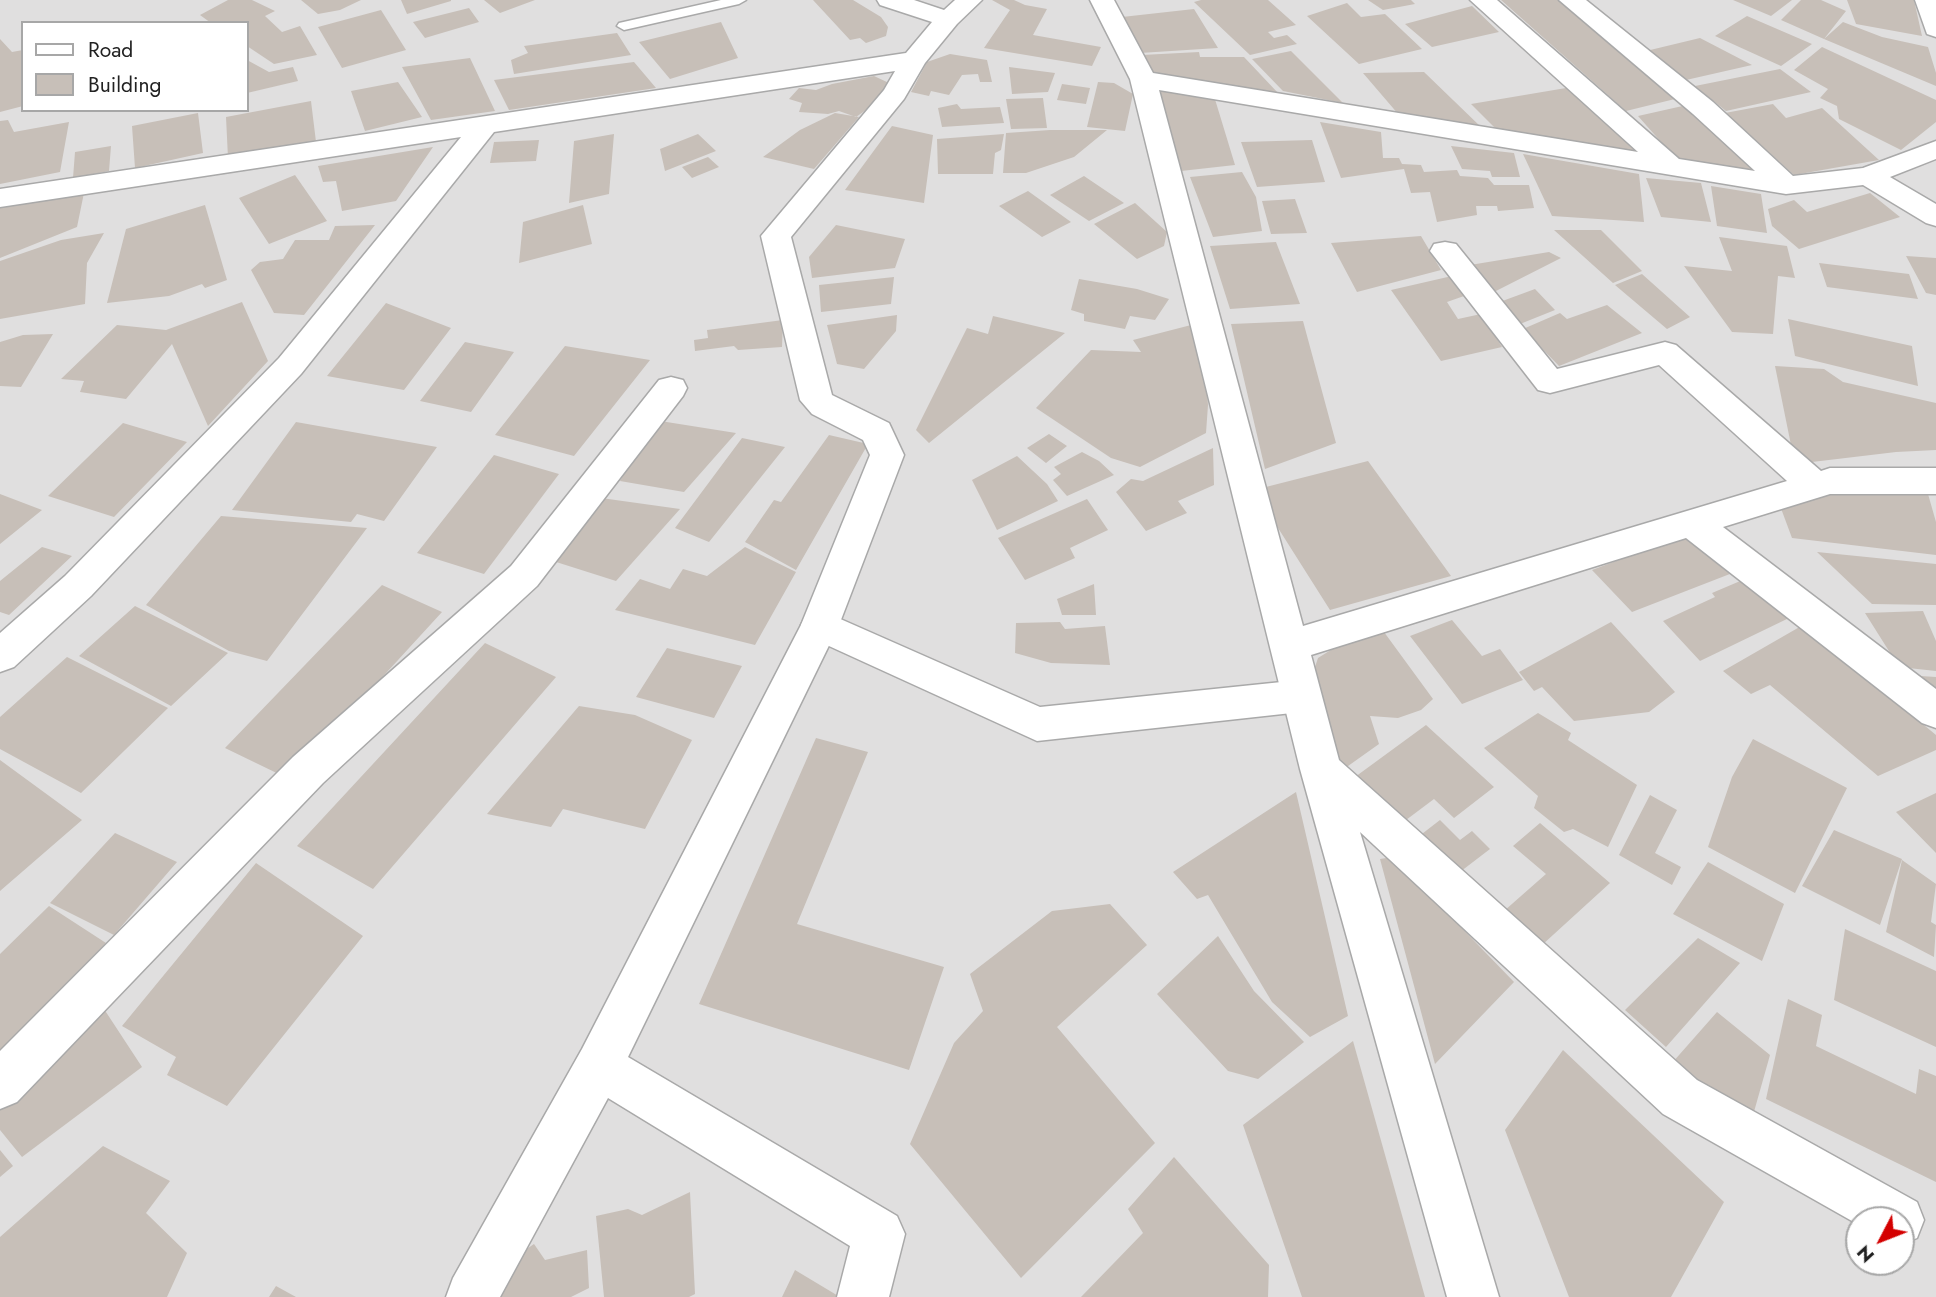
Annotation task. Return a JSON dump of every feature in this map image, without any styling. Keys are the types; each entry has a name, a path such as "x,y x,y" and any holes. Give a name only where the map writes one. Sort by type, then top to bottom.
{"street":[{"path":"889,0 959,10"},
{"path":"1102,0 1143,79 1301,696 1473,1297"},
{"path":"1482,0 1670,166"},
{"path":"1571,0 1703,108 1786,185"},
{"path":"1927,0 1936,29"},
{"path":"472,1297 599,1066 820,625 887,455 885,444 877,432 817,400 775,239 895,93 914,60 959,10"},
{"path":"0,198 914,60"},
{"path":"1143,79 1786,185 1868,176 1936,149"},
{"path":"0,656 78,586 290,366 485,125"},
{"path":"1868,176 1936,217"},
{"path":"1445,251 1550,382 1665,353 1815,486"},
{"path":"0,1085 308,770 524,576 671,388"},
{"path":"1289,646 1830,481 1936,481"},
{"path":"1693,524 1936,711"},
{"path":"820,625 1037,724 1301,696"},
{"path":"1321,769 1680,1097 1873,1206"},
{"path":"599,1066 879,1234 863,1297"}],"lane":[{"path":"624,26 739,0"}],"shaded area":[{"path":"0,0 1936,0 1936,1297 0,1297"}],"building":[{"path":"228,0 252,0 275,11 265,16 282,32 300,26 317,55 274,64 248,47 248,21 208,21 200,15"},
{"path":"301,0 361,0 340,10 318,14"},
{"path":"401,0 451,0 451,1 407,14"},
{"path":"484,0 535,0 500,13"},
{"path":"813,0 853,0 881,17 888,27 886,36 866,43 860,38 850,40"},
{"path":"992,0 1014,0 1047,9 1033,35 1101,47 1092,66 984,48 1010,10"},
{"path":"1268,0 1296,25 1268,32 1274,38 1287,35 1297,44 1250,55 1194,2"},
{"path":"1368,0 1411,0 1415,4 1383,10"},
{"path":"1501,0 1560,0 1679,98 1626,111"},
{"path":"1733,0 1792,0 1771,16"},
{"path":"1801,0 1821,0 1846,11 1824,39 1781,20"},
{"path":"1847,0 1914,0 1922,36 1856,24"},
{"path":"1347,3 1361,17 1385,14 1422,49 1359,64 1307,16"},
{"path":"1472,6 1499,32 1432,47 1405,24"},
{"path":"469,8 479,22 425,38 413,22"},
{"path":"1194,9 1218,48 1140,53 1122,17"},
{"path":"381,10 406,50 342,68 318,27"},
{"path":"1747,16 1812,44 1781,66 1715,36"},
{"path":"721,22 738,58 670,79 639,42"},
{"path":"1843,22 1882,37 1928,47 1936,73 1936,86 1824,39"},
{"path":"617,33 631,55 514,74 511,60 528,53 524,46"},
{"path":"1700,38 1752,65 1686,80 1646,51"},
{"path":"0,39 12,52 21,50 21,107 0,112"},
{"path":"1822,47 1936,100 1936,122 1901,150 1839,119 1837,106 1820,98 1828,89 1794,70"},
{"path":"1291,51 1343,103 1283,91 1252,59"},
{"path":"1199,52 1200,57 1244,57 1278,93 1153,75 1142,55"},
{"path":"950,54 987,60 992,82 980,82 978,74 962,75 949,95 931,91 929,96 911,92 927,62"},
{"path":"470,58 495,111 431,120 402,67"},
{"path":"248,61 269,72 293,67 298,81 248,93"},
{"path":"634,62 656,88 509,110 494,80"},
{"path":"1009,67 1055,73 1048,92 1012,94"},
{"path":"1780,69 1811,92 1726,111 1695,86"},
{"path":"1424,72 1482,128 1399,115 1363,73"},
{"path":"874,76 889,83 866,110 856,117 839,111 828,114 799,112 802,103 789,99 799,88 816,90"},
{"path":"398,82 422,117 365,131 351,91"},
{"path":"1098,82 1114,83 1133,94 1125,131 1087,127"},
{"path":"1062,84 1090,88 1086,104 1057,100"},
{"path":"1157,87 1214,96 1235,165 1181,171"},
{"path":"1566,88 1640,155 1497,130 1471,104"},
{"path":"1043,98 1047,128 1011,129 1006,99"},
{"path":"311,101 316,142 228,158 226,117"},
{"path":"957,104 961,109 1000,107 1004,123 942,127 938,108"},
{"path":"1773,104 1786,118 1822,108 1879,160 1794,175 1725,113"},
{"path":"1687,105 1763,173 1677,160 1638,116"},
{"path":"198,113 203,153 135,168 132,126"},
{"path":"835,113 859,117 814,169 763,157 800,130"},
{"path":"8,120 14,132 69,122 60,172 0,184 0,121"},
{"path":"1320,122 1381,132 1383,158 1399,158 1402,164 1421,165 1424,172 1457,170 1460,176 1488,178 1494,185 1529,185 1534,208 1498,211 1497,206 1476,206 1477,215 1437,222 1430,192 1411,193 1404,169 1341,178"},
{"path":"892,126 933,135 924,203 845,190"},
{"path":"1107,130 1074,157 1026,173 1003,173 1006,133"},
{"path":"614,134 609,194 569,203 574,141"},
{"path":"698,134 716,151 665,171 660,149"},
{"path":"1004,134 1001,150 995,153 993,174 938,174 937,139"},
{"path":"539,140 536,161 490,163 494,142"},
{"path":"1312,140 1325,182 1257,187 1241,142"},
{"path":"111,146 109,171 73,178 75,152"},
{"path":"1451,146 1514,153 1520,177 1492,177 1490,171 1462,169"},
{"path":"433,147 396,201 342,211 336,181 323,182 318,166"},
{"path":"1523,154 1639,174 1644,222 1552,216"},
{"path":"708,157 719,167 692,178 682,167"},
{"path":"1242,172 1256,197 1262,231 1213,237 1190,177"},
{"path":"295,175 327,221 269,244 239,198"},
{"path":"1084,176 1124,203 1089,221 1050,195"},
{"path":"1646,178 1701,183 1711,222 1661,217"},
{"path":"1711,186 1761,194 1767,233 1717,226"},
{"path":"85,188 77,227 0,258 0,205"},
{"path":"1028,191 1071,222 1042,237 999,206"},
{"path":"1870,193 1900,217 1799,249 1772,226 1768,209 1794,200 1807,212"},
{"path":"1295,199 1307,233 1271,234 1262,201"},
{"path":"1135,203 1167,232 1164,246 1137,259 1094,224"},
{"path":"205,205 227,280 205,288 202,284 169,296 107,303 126,229"},
{"path":"583,205 592,244 519,263 523,222"},
{"path":"375,225 304,315 274,313 251,270 260,262 283,259 295,240 329,240 335,226"},
{"path":"836,225 905,239 895,268 812,278 809,257"},
{"path":"1554,230 1601,230 1642,271 1613,283"},
{"path":"104,233 87,263 85,304 0,319 0,261 61,240"},
{"path":"1421,236 1441,270 1357,292 1331,243"},
{"path":"1719,237 1787,246 1795,278 1778,276 1773,334 1732,332 1684,266 1732,271"},
{"path":"1276,242 1300,304 1230,309 1210,246"},
{"path":"1549,252 1561,258 1494,292 1470,265"},
{"path":"1906,256 1936,258 1936,295 1926,293"},
{"path":"1819,263 1909,274 1918,299 1827,287"},
{"path":"1642,274 1690,317 1667,329 1615,285"},
{"path":"1452,276 1464,296 1447,302 1458,319 1481,314 1502,347 1441,361 1391,290"},
{"path":"894,277 891,304 821,312 819,285"},
{"path":"1079,279 1137,289 1169,299 1155,320 1130,316 1125,329 1084,321 1084,314 1071,310"},
{"path":"1535,289 1555,310 1520,324 1497,303"},
{"path":"242,302 268,361 208,426 172,344 126,399 80,392 84,381 61,379 117,325 166,330"},
{"path":"386,303 451,328 404,390 327,376"},
{"path":"1607,305 1642,333 1559,366 1523,329 1560,313 1567,319"},
{"path":"897,315 896,331 864,369 837,364 827,325"},
{"path":"993,316 1065,333 929,443 916,430 967,328 988,334"},
{"path":"1788,319 1912,346 1918,386 1795,356"},
{"path":"783,320 782,347 738,350 734,346 695,351 694,340 708,338 707,330"},
{"path":"1303,321 1336,443 1265,469 1231,324"},
{"path":"1195,324 1206,377 1206,433 1140,467 1111,458 1036,408 1091,350 1141,352 1133,340"},
{"path":"53,334 21,387 0,386 0,342 23,335"},
{"path":"465,342 514,352 471,412 420,401"},
{"path":"565,346 650,360 574,456 495,435"},
{"path":"1775,366 1824,369 1843,382 1936,403 1936,450 1812,462 1792,450"},
{"path":"654,420 736,433 684,492 620,481"},
{"path":"296,422 437,447 384,521 357,514 351,522 232,510"},
{"path":"123,423 187,442 114,517 48,496"},
{"path":"1049,434 1067,446 1046,463 1027,448"},
{"path":"829,435 868,444 796,570 745,542 774,500 781,502"},
{"path":"742,438 785,447 709,542 675,528"},
{"path":"1213,448 1214,485 1178,501 1187,513 1146,531 1116,492 1131,479 1143,481"},
{"path":"1082,452 1099,461 1114,475 1067,496 1053,480 1061,474 1054,467"},
{"path":"494,455 559,474 484,574 417,553"},
{"path":"1017,456 1047,484 1058,501 997,530 972,480"},
{"path":"1368,461 1451,576 1330,610 1254,490"},
{"path":"1840,483 1926,487 1936,522 1936,555 1792,538 1779,503"},
{"path":"0,494 42,510 0,544"},
{"path":"594,497 680,509 616,581 553,561"},
{"path":"1087,499 1108,530 1070,548 1075,558 1025,580 998,538"},
{"path":"221,516 367,528 267,661 229,651 146,605"},
{"path":"1694,532 1735,572 1632,612 1592,570"},
{"path":"42,547 72,556 9,615 0,612 0,581"},
{"path":"745,547 796,572 755,645 615,610 640,579 670,589 683,569 707,576"},
{"path":"1817,552 1936,564 1936,605 1872,604"},
{"path":"1745,579 1789,618 1700,661 1663,621 1715,597 1712,593"},
{"path":"1094,584 1096,615 1062,615 1057,599"},
{"path":"382,585 442,612 289,779 225,748"},
{"path":"135,606 228,653 171,706 79,656"},
{"path":"1923,611 1936,641 1936,671 1899,667 1865,613"},
{"path":"1452,620 1482,656 1500,649 1523,680 1462,704 1410,636"},
{"path":"1060,622 1065,629 1105,626 1110,665 1051,663 1015,653 1016,623"},
{"path":"1611,622 1675,692 1649,712 1574,721 1542,687 1534,691 1519,672"},
{"path":"1803,625 1936,735 1936,750 1878,776 1770,685 1751,694 1723,671"},
{"path":"1384,632 1433,699 1421,710 1398,718 1370,716 1379,744 1341,771 1312,676 1318,658 1334,648"},
{"path":"485,643 556,677 373,889 297,846"},
{"path":"667,648 742,666 714,718 636,697"},
{"path":"67,657 168,708 81,793 0,749 0,717"},
{"path":"1905,675 1936,677 1936,699"},
{"path":"579,706 635,715 692,740 645,829 563,809 551,827 487,814"},
{"path":"1538,713 1571,733 1568,740 1637,785 1608,847 1573,829 1564,832 1534,808 1538,796 1484,748"},
{"path":"1426,725 1494,787 1454,818 1434,799 1402,823 1355,777"},
{"path":"816,738 868,752 797,924 944,967 909,1070 699,1004"},
{"path":"1753,739 1847,788 1795,893 1708,847 1732,777"},
{"path":"0,760 82,820 0,891"},
{"path":"1296,792 1348,1016 1310,1037 1272,1002 1208,895 1197,899 1173,872"},
{"path":"1936,793 1936,853 1896,812"},
{"path":"1650,795 1677,810 1655,853 1681,867 1672,885 1619,855"},
{"path":"1440,820 1460,840 1472,831 1490,849 1456,875 1418,837"},
{"path":"1540,823 1610,883 1542,945 1504,911 1546,874 1513,846"},
{"path":"1834,830 1902,859 1880,925 1802,886"},
{"path":"115,833 177,862 114,935 50,903"},
{"path":"1393,857 1514,982 1435,1064 1380,859"},
{"path":"1902,860 1936,884 1931,922 1936,925 1934,957 1886,932"},
{"path":"1708,862 1784,904 1762,961 1673,914"},
{"path":"256,863 363,936 227,1106 167,1075 176,1057 122,1026"},
{"path":"1110,904 1147,945 1057,1027 1155,1143 1021,1278 910,1144 954,1043 983,1011 970,974 1052,911"},
{"path":"49,906 106,943 0,1050 0,954"},
{"path":"1845,929 1936,971 1936,1047 1834,1000"},
{"path":"1218,936 1254,991 1304,1042 1258,1079 1228,1071 1157,994"},
{"path":"1698,938 1740,963 1666,1047 1625,1010"},
{"path":"1788,999 1822,1015 1816,1046 1916,1094 1919,1069 1936,1076 1936,1182 1766,1099"},
{"path":"104,1009 142,1067 22,1157 0,1130 0,1099"},
{"path":"1717,1012 1770,1055 1748,1133 1672,1063"},
{"path":"1353,1041 1425,1297 1302,1297 1243,1125"},
{"path":"1563,1050 1724,1202 1671,1297 1569,1297 1505,1130"},
{"path":"103,1146 170,1181 146,1213 187,1253 167,1297 0,1297 0,1237"},
{"path":"0,1150 13,1166 0,1177"},
{"path":"1174,1157 1269,1265 1268,1297 1081,1297 1143,1233 1128,1209"},
{"path":"690,1192 695,1294 689,1297 604,1297 596,1216 628,1209 642,1215"},
{"path":"534,1244 545,1260 587,1250 589,1288 571,1297 493,1297 506,1263"},
{"path":"795,1270 840,1297 782,1297"},
{"path":"276,1286 296,1297 269,1297"}]}
